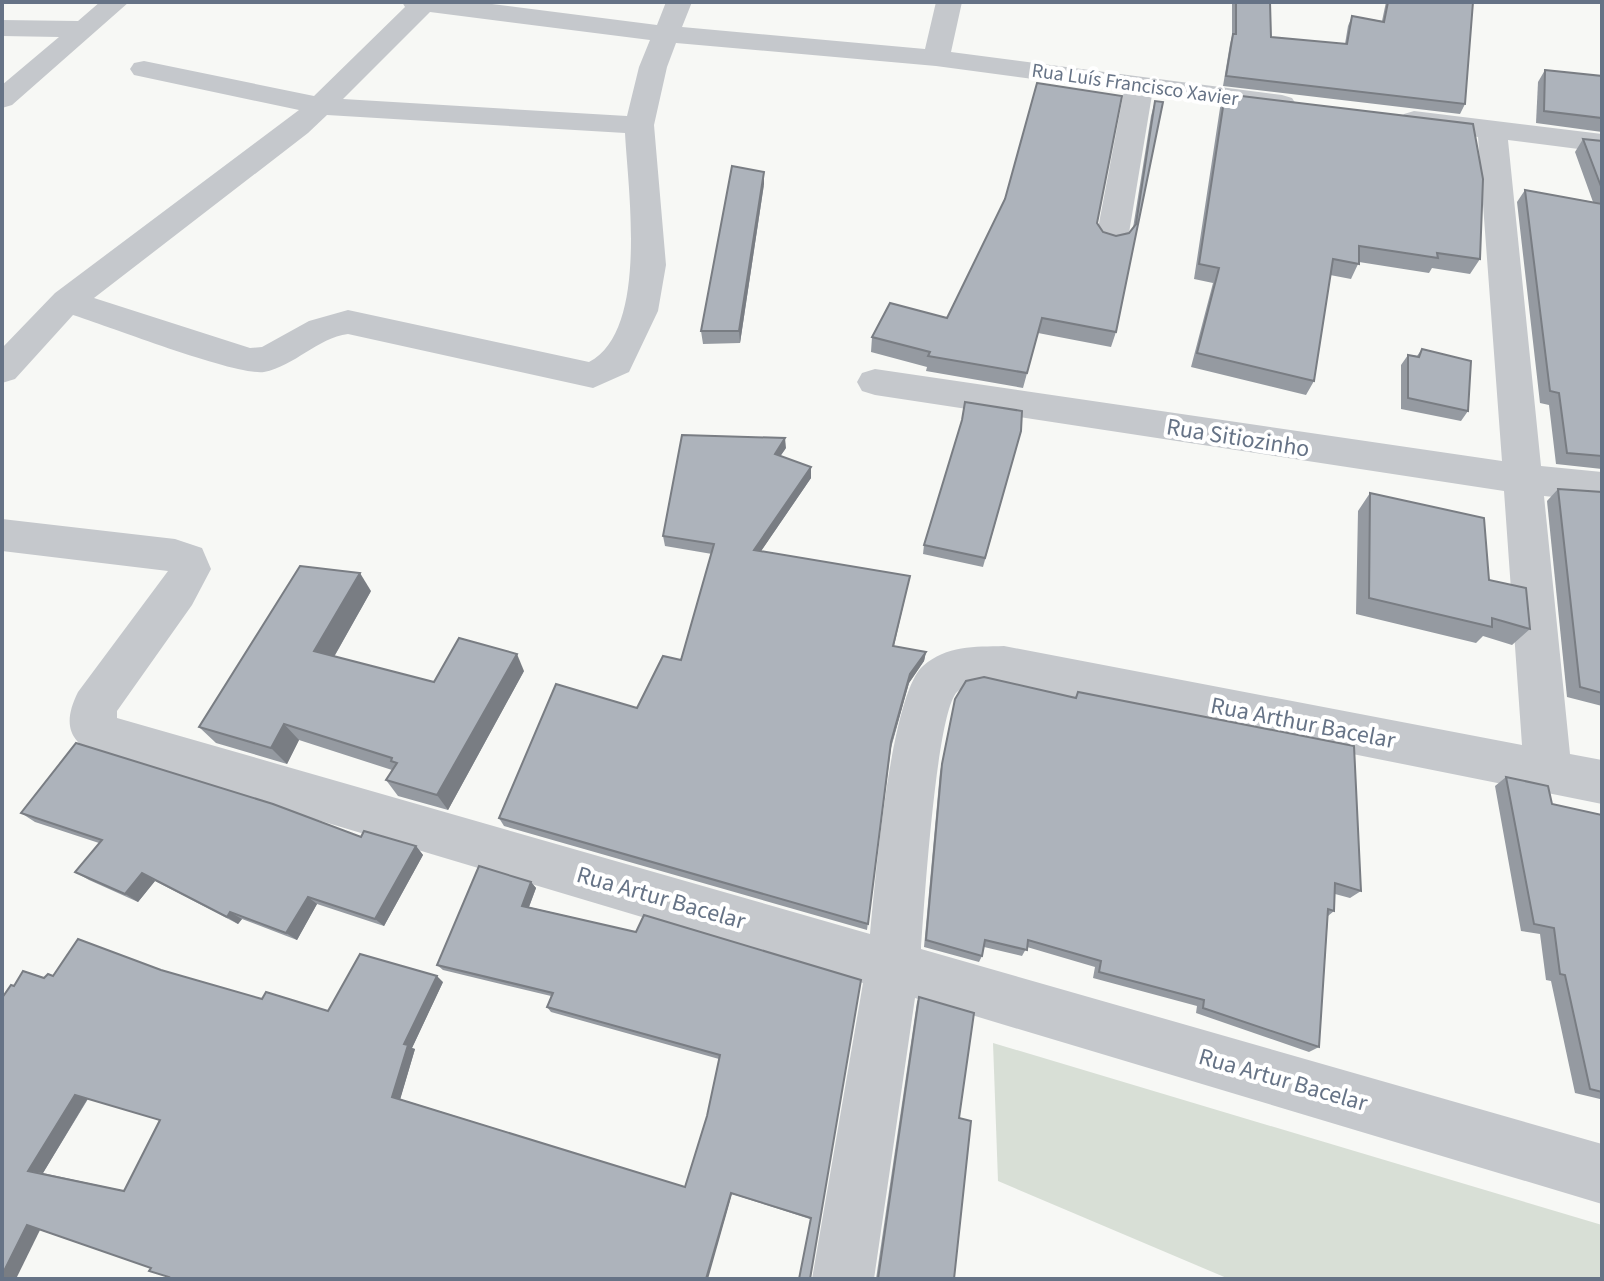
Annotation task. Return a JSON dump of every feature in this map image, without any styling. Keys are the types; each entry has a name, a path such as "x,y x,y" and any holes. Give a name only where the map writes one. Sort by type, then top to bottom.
{"street":[{"path":"2,99 116,2"},
{"name":"Rua Luís Francisco Xavier","path":"415,2 667,34 936,58 1306,107"},
{"path":"67,301 150,330 258,361 273,359 327,324 348,322 563,369 593,375 600,373 616,363 641,311 649,265 639,125 653,67 679,2"},
{"path":"936,58 949,2"},
{"path":"2,370 67,301 298,127 424,3"},
{"path":"2,28 85,29"},
{"path":"144,69 322,106 639,125"},
{"path":"1112,239 1139,87"},
{"path":"1384,117 1602,143"},
{"path":"1492,130 1548,771"},
{"name":"Rua Sitiozinho","path":"875,382 1522,480 1602,487"},
{"name":"Rua Artur Bacelar","path":"2,535 175,555 187,560 190,569 177,593 94,706 91,718 95,732 1602,1174"},
{"name":"Rua Arthur Bacelar","path":"843,1279 893,965 903,888 907,820 923,715 936,682 956,667 1004,665 1602,782"}],"shaded area":[{"path":"993,1043 1602,1225 1602,1279 1229,1279 998,1181"}],"building":[{"path":"1236,2 1270,2 1271,37 1347,44 1352,16 1384,22 1388,2 1473,2 1465,104 1226,76 1233,34 1236,34"},
{"path":"1545,70 1602,76 1602,118 1544,111"},
{"path":"1037,83 1122,96 1097,223 1103,232 1116,236 1129,233 1136,224 1155,101 1163,102 1116,332 1042,318 1027,373 928,356 930,352 872,337 890,303 947,318 1005,199"},
{"path":"1225,94 1473,124 1483,179 1480,259 1437,253 1438,258 1359,246 1359,264 1333,259 1314,381 1197,353 1219,268 1199,264"},
{"path":"1583,139 1602,141 1602,189"},
{"path":"732,166 764,172 739,331 701,331"},
{"path":"1525,190 1602,204 1602,456 1567,453 1559,393 1550,391"},
{"path":"1422,349 1471,361 1468,411 1408,398 1408,355 1419,357"},
{"path":"965,402 1022,411 1021,431 985,558 924,545"},
{"path":"682,435 785,438 775,454 811,467 754,550 910,576 893,646 926,652 910,674 891,742 868,924 499,818 556,684 637,708 663,656 681,660 714,544 663,536"},
{"path":"1558,489 1602,492 1602,693 1580,687"},
{"path":"1370,493 1484,518 1489,580 1526,588 1530,629 1492,618 1492,627 1369,598"},
{"path":"300,566 360,573 314,651 434,682 459,638 517,654 437,795 386,780 397,763 391,761 392,758 284,724 271,748 199,727"},
{"path":"984,677 1076,698 1078,692 1354,746 1361,891 1335,883 1334,911 1328,909 1319,1047 1203,1008 1204,1000 1099,972 1101,961 1028,940 1027,950 985,940 982,956 926,940 942,764 955,699 966,681"},
{"path":"76,743 273,804 361,837 364,831 416,846 375,919 308,897 286,933 230,912 227,917 142,873 125,894 75,872 102,840 21,813"},
{"path":"1506,777 1548,786 1552,804 1602,815 1602,1092 1590,1089 1565,975 1560,974 1554,928 1534,924"},
{"path":"479,866 531,882 522,906 636,932 644,915 861,980 810,1279 799,1279 811,1218 731,1193 706,1279 168,1279 149,1271 151,1268 27,1225 2,1275 2,998 23,971 44,978 48,974 53,976 78,939 161,970 262,999 266,992 328,1011 360,954 437,976 404,1044 408,1045 392,1097 685,1187 707,1116 720,1055 547,1007 553,993 437,965","holes":["75,1095 160,1120 124,1191 28,1171"]},
{"path":"919,997 974,1013 959,1118 971,1121 954,1279 878,1279"}]}
